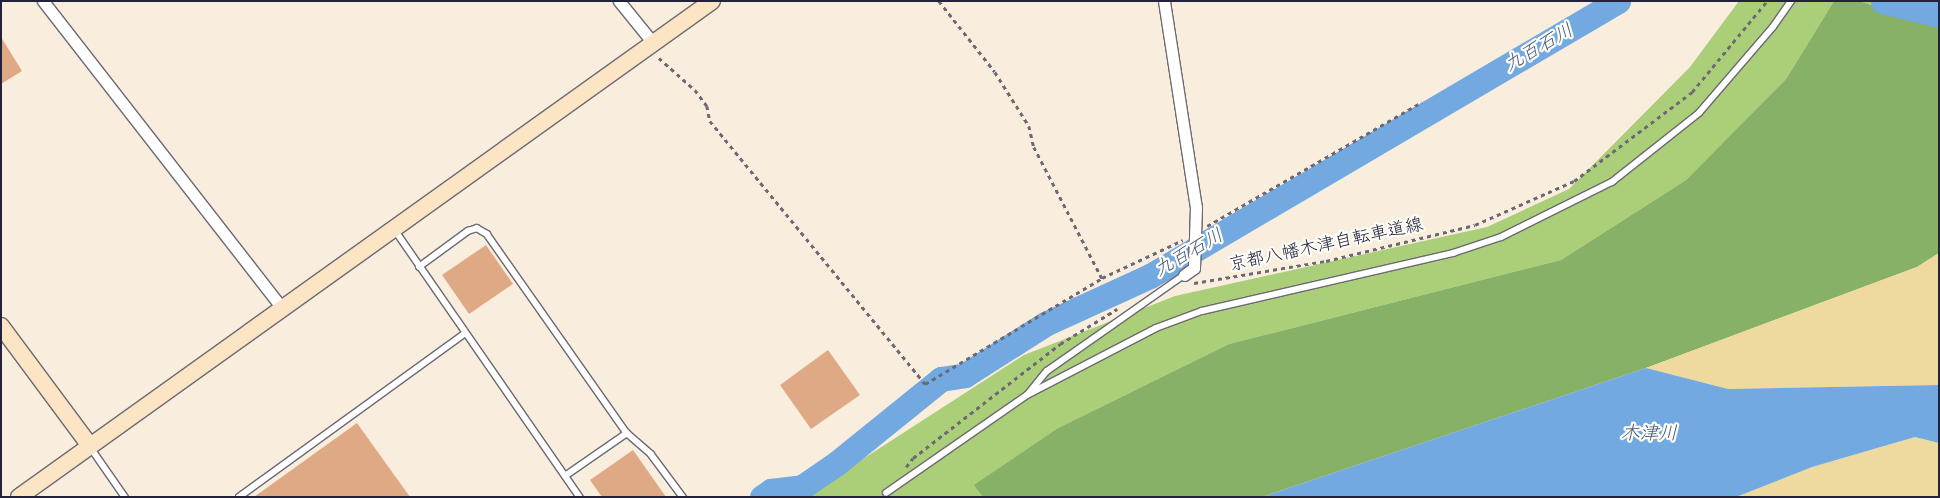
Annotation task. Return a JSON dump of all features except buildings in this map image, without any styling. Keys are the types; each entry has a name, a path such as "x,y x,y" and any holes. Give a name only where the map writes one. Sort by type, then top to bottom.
{"street":[{"path":"43,1 283,309"},
{"path":"619,1 654,44"},
{"path":"19,497 712,1"},
{"path":"1164,1 1196,207 1194,268 1184,275"},
{"path":"1,326 90,446"}],"lane":[{"path":"886,493 1027,395 1156,328 1202,311 1453,253 1501,237 1558,211 1612,182 1699,113 1761,42 1791,1"},
{"path":"420,267 468,231 477,228 487,234 626,433 651,454 682,497"},
{"path":"394,229 464,334 580,497"},
{"path":"1027,395 1046,371 1169,288 1184,275"},
{"path":"239,497 464,334"},
{"path":"565,476 626,433"},
{"path":"90,446 125,497"}],"path":[{"path":"939,1 994,72 1029,126 1034,147 1102,278"},
{"name":"京都八幡木津自転車道線","path":"1169,288 1326,261 1475,225 1574,181 1692,92 1767,1"},
{"path":"654,44 653,52 695,90 707,106 710,121 925,384 1102,278 1196,234 1422,102"},
{"path":"902,472 913,458 1060,344 1120,308"}],"green space":[{"path":"1739,1 1834,1 1786,79 1686,180 1561,260 1229,344 1058,428 975,485 983,497 804,497 1024,355 1175,296 1487,227 1569,189 1690,67"},
{"path":"1834,1 1859,1 1939,26 1939,253 1917,267 1646,368 1262,497 983,497 974,485 1058,428 1229,344 1561,260 1686,180 1786,79"},
{"path":"1859,1 1939,1 1939,26"}],"sand":[{"path":"1939,253 1939,385 1728,389 1646,368 1917,267"},
{"path":"1915,437 1939,443 1939,497 1736,497 1812,467"}],"water":[{"name":"木津川","path":"1646,368 1728,389 1939,385 1939,443 1915,437 1812,467 1736,497 1262,497"}],"waterway":[{"name":"九百石川","path":"762,497 771,491 802,487 837,463 941,379 965,375 1045,324 1150,276 1618,1"},
{"name":"九百石川","path":"1883,1 1939,15"}]}
